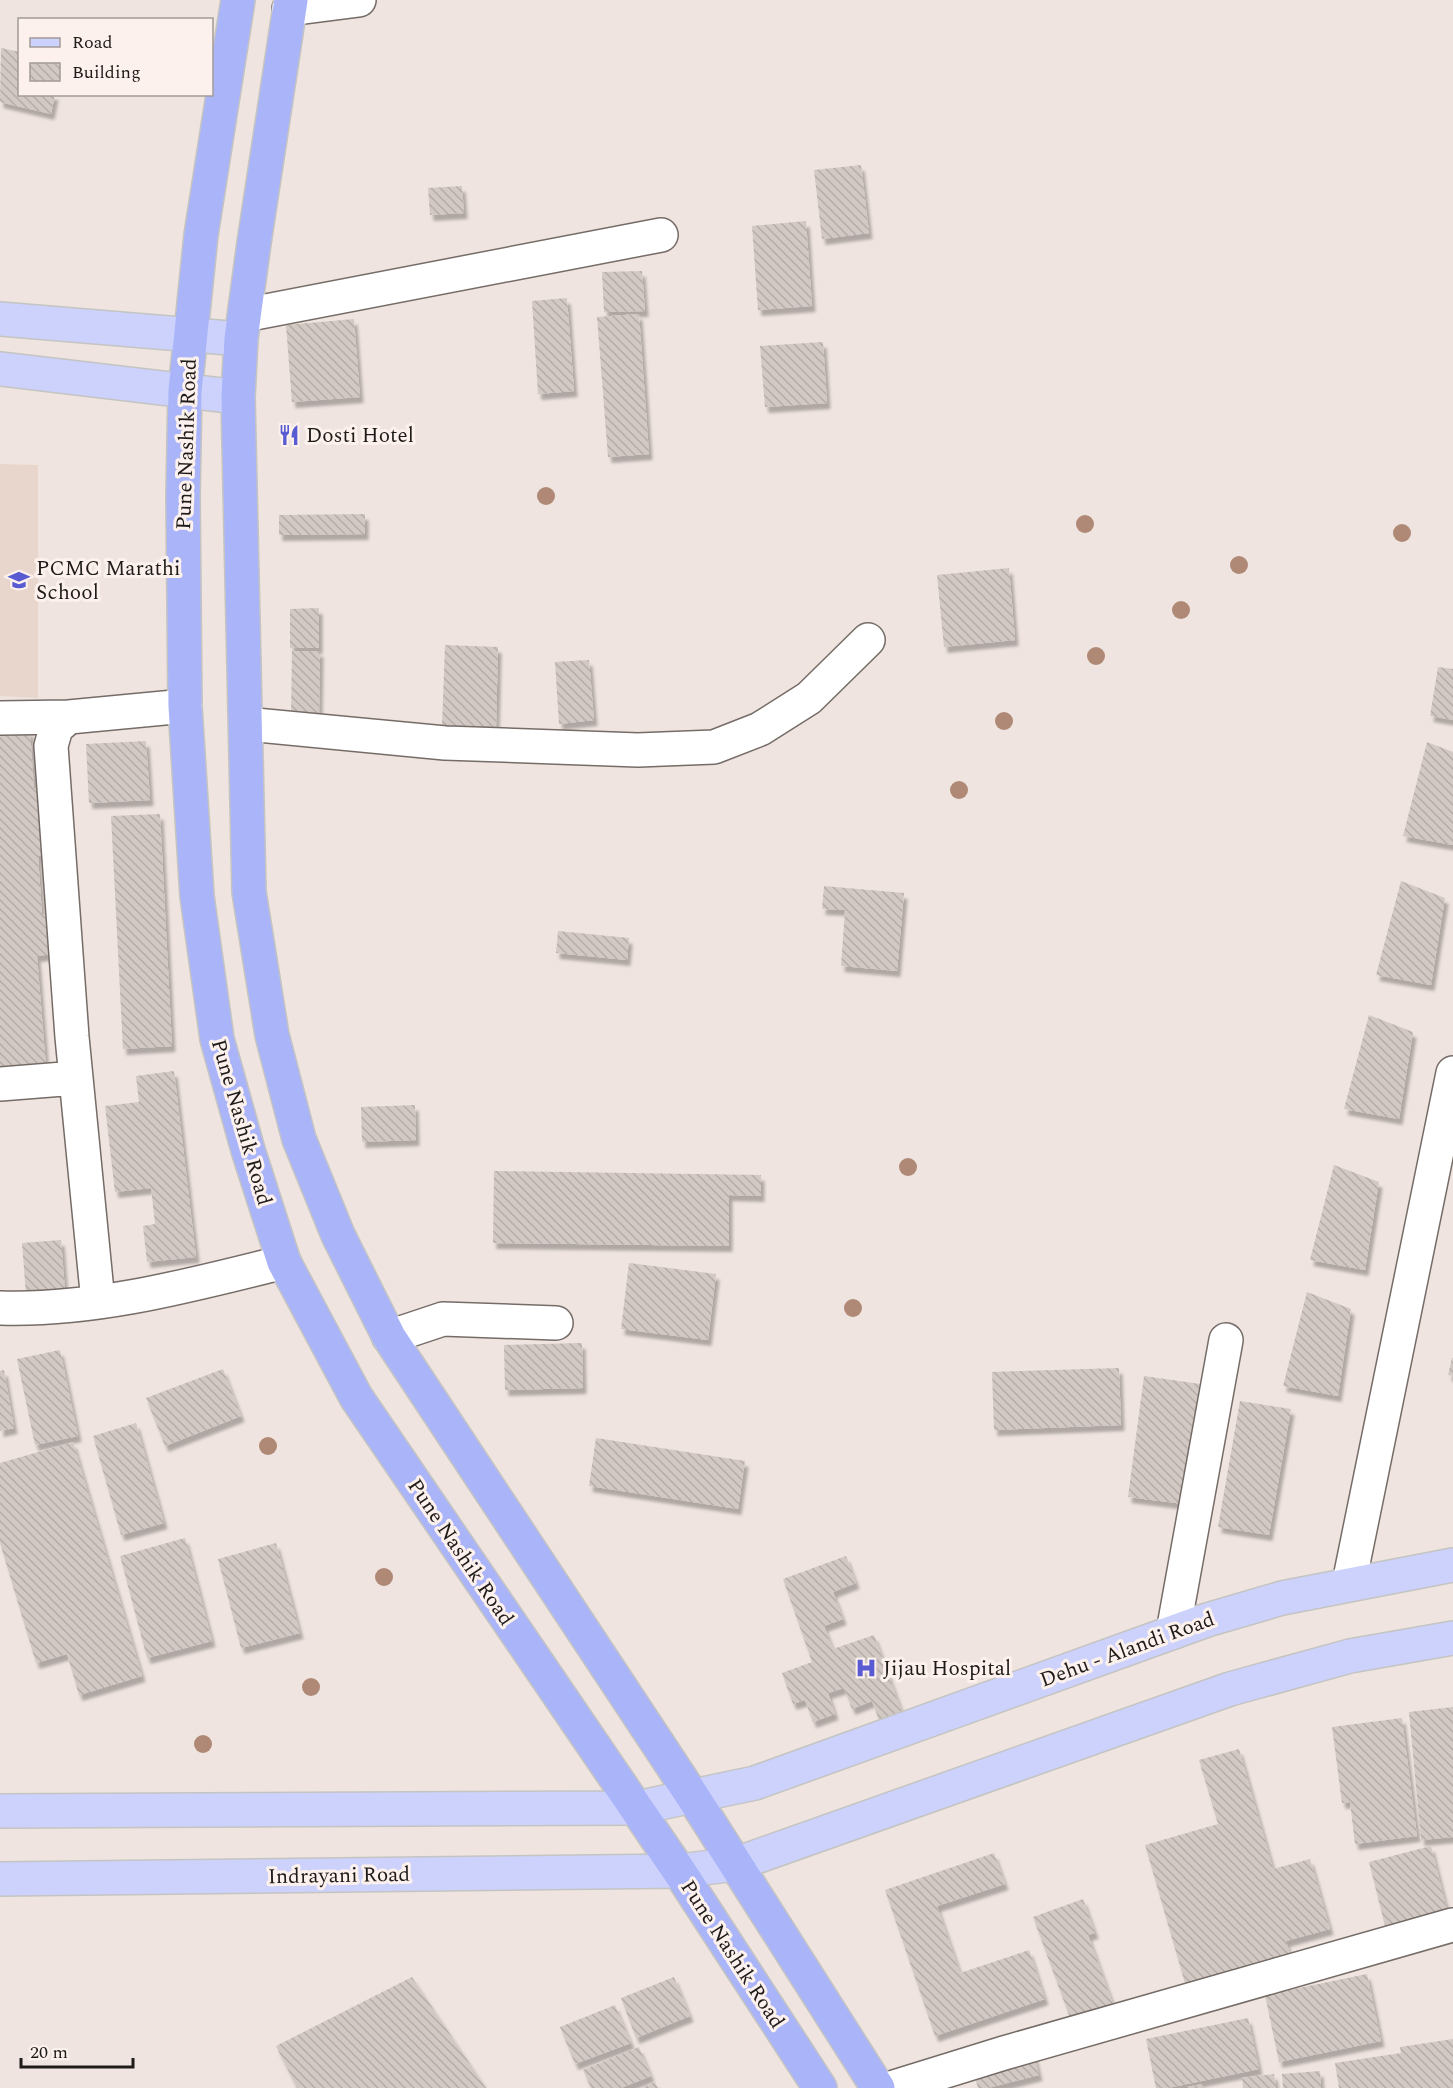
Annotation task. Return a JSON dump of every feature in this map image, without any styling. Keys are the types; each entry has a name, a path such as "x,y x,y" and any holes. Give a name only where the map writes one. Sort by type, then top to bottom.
{"highway":[{"name":"Pune Nashik Road","path":"238,0 201,235 185,391 183,495 185,706 197,896 217,1039 248,1150 284,1262 356,1397 679,1871 820,2088"},
{"path":"290,4 243,327 238,397 249,892 272,1035 299,1138 338,1235 388,1337 693,1797 878,2088"}],"main road":[{"path":"0,319 191,336 243,327"},
{"path":"0,369 238,397"},
{"name":"Dehu - Alandi Road","path":"636,1808 755,1783 1173,1632 1282,1598 1349,1583 1453,1565"},
{"path":"679,1871 736,1864 1230,1689 1350,1656 1453,1638"},
{"path":"0,1811 636,1808"},
{"name":"Indrayani Road","path":"0,1879 679,1871"}],"street":[{"path":"290,4 359,0"},
{"path":"243,327 661,235"},
{"path":"246,724 445,743 638,750 714,747 760,729 809,698 868,640"},
{"path":"0,718 69,717 185,706"},
{"path":"69,717 56,728 51,746 76,1078 98,1302"},
{"path":"1349,1583 1453,1073"},
{"path":"0,1084 76,1078"},
{"path":"0,1308 98,1302 166,1291 284,1262"},
{"path":"388,1337 443,1319 556,1323"},
{"path":"1173,1632 1226,1340"},
{"path":"891,2088 1004,2053 1452,1925"}],"shaded area":[{"name":"PCMC Marathi School","path":"0,464 38,465 38,698 0,696"}],"building":[{"path":"1,48 18,52 18,96 55,96 51,114 0,102"},
{"path":"861,165 869,233 822,239 814,170"},
{"path":"462,186 464,213 430,215 428,188"},
{"path":"806,221 812,306 758,310 752,226"},
{"path":"642,271 645,311 604,312 602,272"},
{"path":"567,298 574,391 538,394 532,301"},
{"path":"639,314 649,454 608,457 597,317"},
{"path":"354,319 360,397 292,402 286,325"},
{"path":"823,342 827,403 765,407 760,346"},
{"path":"365,514 365,534 279,535 279,515"},
{"path":"1009,568 1015,640 944,647 937,575"},
{"path":"319,608 319,648 290,648 290,609"},
{"path":"445,645 498,647 496,728 442,726"},
{"path":"292,651 320,651 319,714 291,714"},
{"path":"589,660 594,720 559,724 555,662"},
{"path":"1438,667 1453,669 1453,720 1430,716"},
{"path":"0,722 30,731 34,788 40,788 45,855 38,856 42,915 50,914 53,954 37,956 46,1067 0,1071"},
{"path":"146,741 150,800 89,803 86,744"},
{"path":"1427,742 1453,752 1453,845 1403,836"},
{"path":"160,814 172,1046 123,1049 111,816"},
{"path":"1401,881 1445,898 1431,985 1376,975"},
{"path":"824,886 904,893 897,971 841,966 845,910 822,909"},
{"path":"558,931 629,938 627,960 556,953"},
{"path":"1369,1015 1413,1032 1399,1119 1344,1109"},
{"path":"174,1071 196,1257 147,1262 143,1226 155,1224 151,1188 115,1192 105,1106 139,1102 136,1076"},
{"path":"415,1105 416,1140 362,1142 361,1107"},
{"path":"1334,1165 1379,1182 1365,1270 1310,1260"},
{"path":"494,1171 761,1175 761,1196 729,1195 729,1246 493,1243"},
{"path":"61,1240 65,1291 26,1294 22,1243"},
{"path":"629,1263 716,1274 708,1340 621,1329"},
{"path":"1307,1292 1351,1309 1338,1396 1283,1386"},
{"path":"582,1343 583,1388 505,1390 504,1345"},
{"path":"60,1350 78,1436 35,1445 17,1359"},
{"path":"1453,1358 1453,1376 1448,1375"},
{"path":"1119,1368 1121,1425 994,1430 992,1372"},
{"path":"223,1369 241,1416 165,1446 146,1398"},
{"path":"4,1370 14,1428 0,1431 0,1371"},
{"path":"1144,1376 1200,1384 1184,1504 1128,1497"},
{"path":"1240,1401 1291,1409 1269,1535 1218,1527"},
{"path":"136,1423 164,1523 121,1535 93,1436"},
{"path":"596,1438 745,1461 738,1509 589,1486"},
{"path":"73,1442 142,1676 79,1695 67,1654 36,1663 0,1543 0,1463"},
{"path":"185,1538 212,1641 147,1658 120,1556"},
{"path":"276,1543 300,1633 241,1648 218,1559"},
{"path":"846,1556 856,1583 833,1592 843,1619 824,1626 833,1649 874,1635 903,1715 880,1723 872,1701 852,1709 844,1688 828,1693 835,1714 813,1722 805,1700 793,1704 782,1673 812,1662 783,1579"},
{"path":"1453,1707 1453,1837 1421,1840 1409,1712"},
{"path":"1402,1718 1417,1836 1355,1844 1350,1802 1342,1803 1332,1727"},
{"path":"1239,1749 1273,1869 1310,1859 1330,1929 1286,1941 1294,1967 1189,1997 1145,1845 1218,1824 1199,1760"},
{"path":"1431,1846 1450,1923 1388,1938 1369,1862"},
{"path":"994,1853 1005,1884 937,1906 960,1973 1029,1950 1045,1999 935,2036 885,1890"},
{"path":"1083,1899 1095,1933 1088,1935 1115,2010 1073,2026 1033,1917"},
{"path":"1367,1974 1381,2041 1279,2062 1265,1995"},
{"path":"412,1977 486,2088 297,2088 276,2046"},
{"path":"674,1977 690,2016 636,2038 621,1998"},
{"path":"615,2005 631,2043 575,2064 560,2027"},
{"path":"1248,2018 1259,2069 1168,2088 1156,2088 1146,2039"},
{"path":"1453,2039 1453,2088 1339,2088 1335,2063 1401,2053 1400,2047"},
{"path":"639,2047 651,2076 621,2088 591,2088 583,2070"},
{"path":"1033,2050 1039,2075 988,2088 978,2088 972,2066"},
{"path":"1320,2071 1321,2088 1283,2088 1282,2074"},
{"path":"1274,2074 1276,2088 1243,2088 1242,2078"},
{"path":"655,2082 658,2088 641,2088"},
{"path":"1203,2084 1203,2088 1187,2088 1187,2087"}],"place":[{"name":"Dosti Hotel","path":"289,435"},
{"name":"PCMC Marathi School","path":"19,580"},
{"name":"Jijau Hospital","path":"866,1668"}]}
